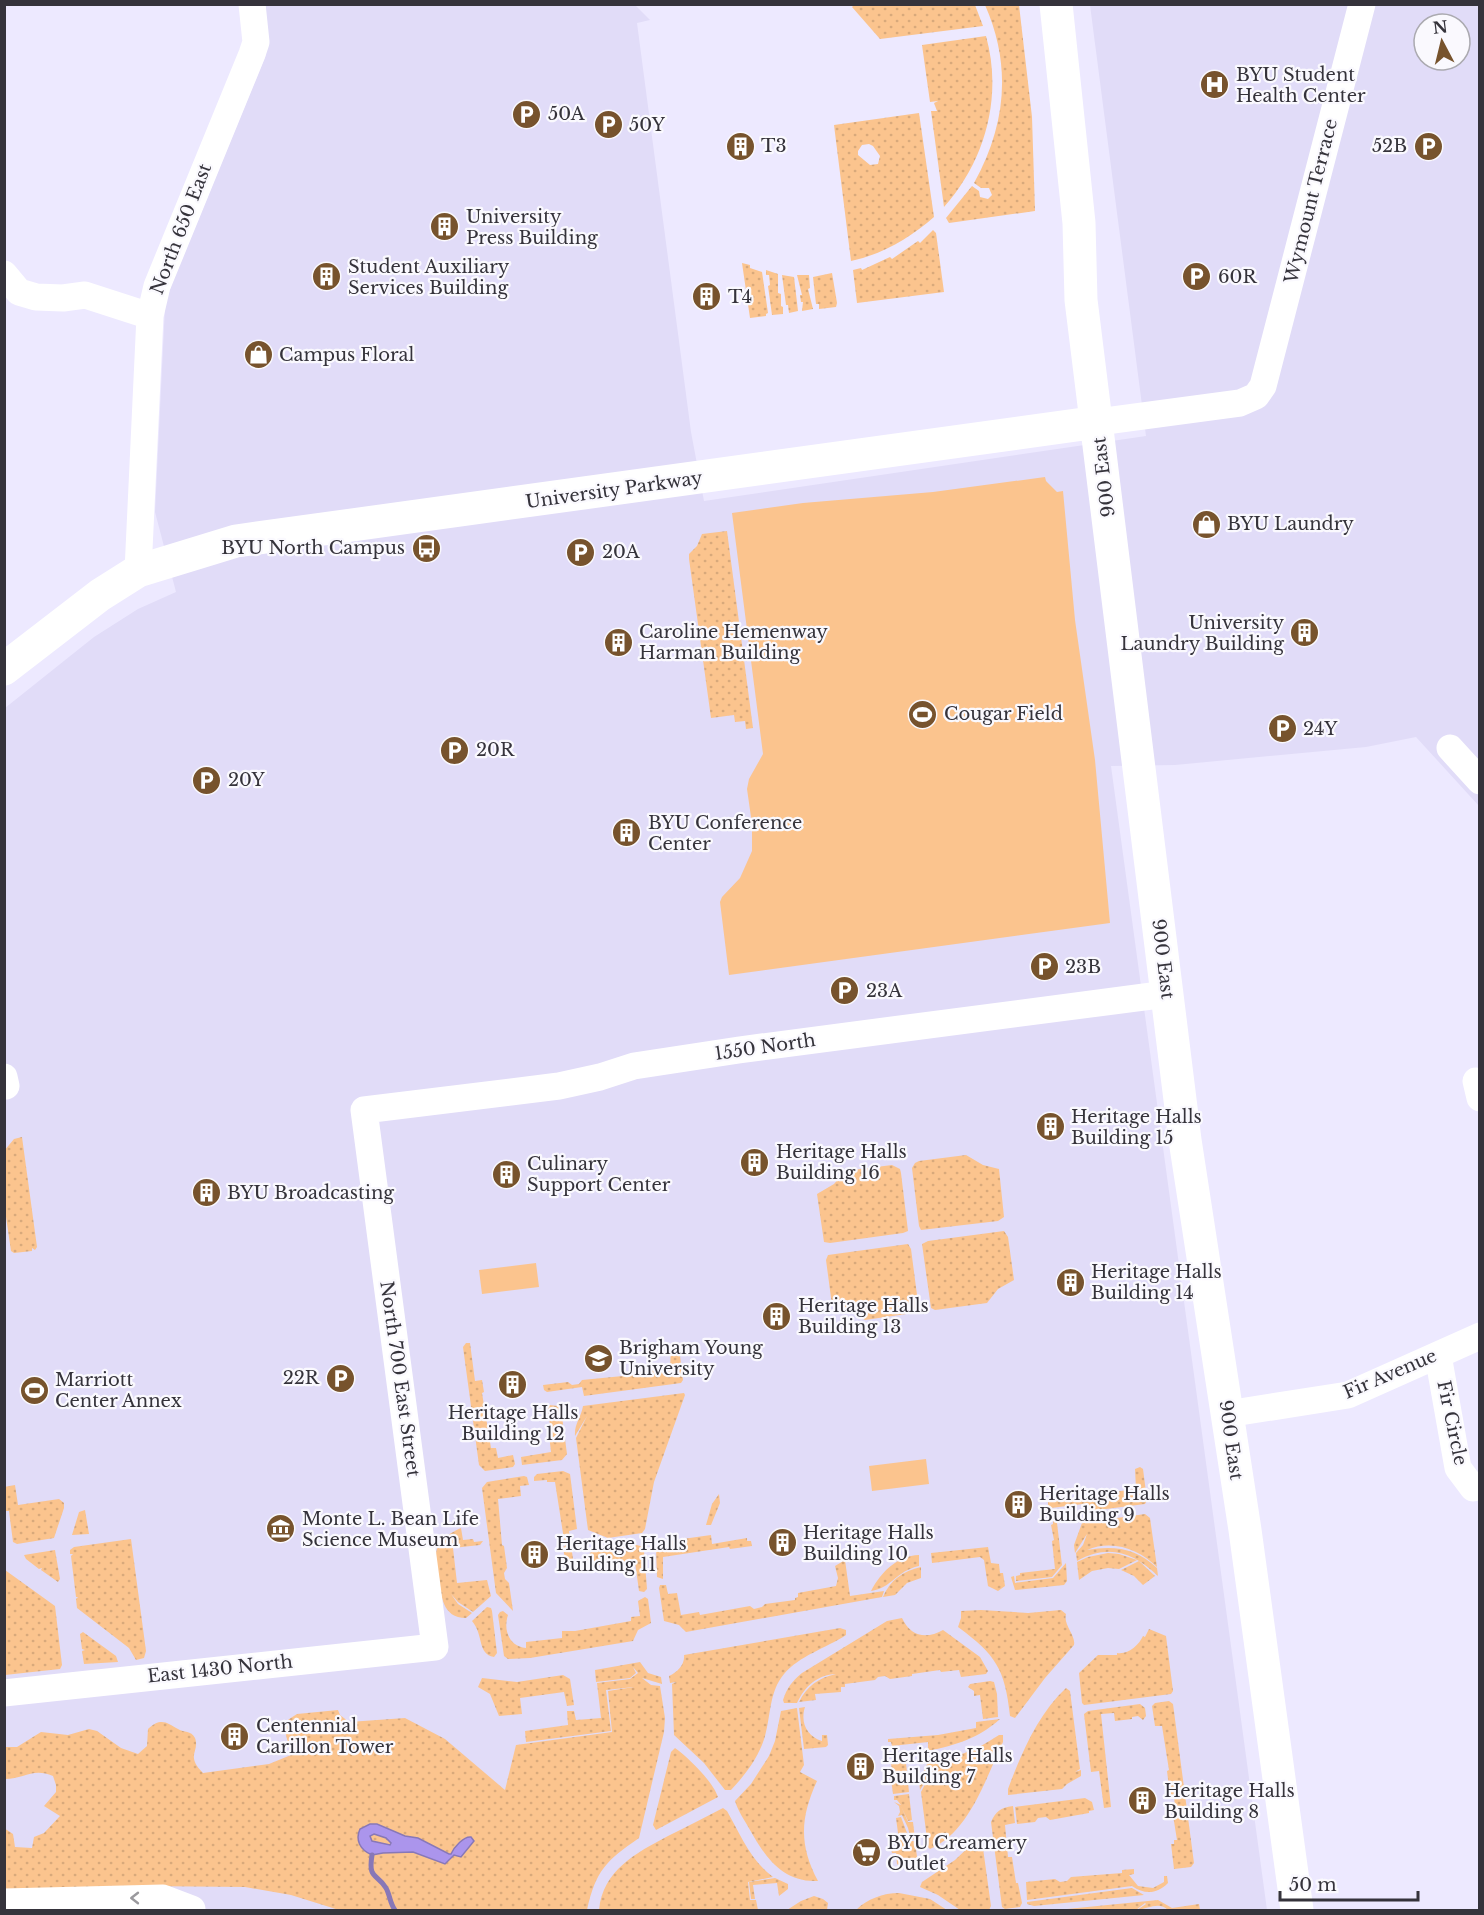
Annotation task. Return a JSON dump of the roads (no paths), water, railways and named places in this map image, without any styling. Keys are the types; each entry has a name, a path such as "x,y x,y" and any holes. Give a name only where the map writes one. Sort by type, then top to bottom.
{"main road":[{"name":"900 East","path":"1056,4 1079,223 1081,300 1098,422 1124,654 1185,1140 1227,1414 1297,1911"},
{"name":"University Parkway","path":"4,669 100,595 138,571 226,544 273,535 1098,422"}],"street":[{"name":"North 650 East","path":"138,571 150,316 157,286 256,42 252,4"},
{"name":"Wymount Terrace","path":"1256,396 1266,378 1362,4"},
{"path":"4,274 19,292 36,297 63,298 85,295 150,316"},
{"name":"University Parkway","path":"1098,422 1240,403 1256,396"},
{"path":"1450,748 1479,781"},
{"name":"1550 North","path":"364,1110 559,1086 600,1077 634,1066 739,1050 1167,994"},
{"name":"North 700 East Street","path":"364,1110 435,1647"},
{"name":"Fir Avenue","path":"1227,1414 1348,1395 1479,1336"},
{"name":"Fir Circle","path":"1438,1354 1458,1468 1473,1488"},
{"name":"East 1430 North","path":"4,1693 435,1647"},
{"path":"4,1902 163,1898 192,1908 186,1911"}],"waterway":[{"path":"372,1855 372,1872 383,1883 395,1910"}],"place":[{"name":"BYU Student Health Center","path":"1215,85"},
{"name":"50A","path":"527,114"},
{"name":"50Y","path":"608,125"},
{"name":"T3","path":"740,146"},
{"name":"52B","path":"1428,146"},
{"name":"University Press Building","path":"445,227"},
{"name":"Student Auxiliary Services Building","path":"327,277"},
{"name":"60R","path":"1197,277"},
{"name":"T4","path":"707,297"},
{"name":"Campus Floral","path":"258,355"},
{"name":"BYU Laundry","path":"1206,524"},
{"name":"BYU North Campus","path":"426,548"},
{"name":"20A","path":"581,552"},
{"name":"University Laundry Building","path":"1305,633"},
{"name":"Caroline Hemenway Harman Building","path":"618,642"},
{"name":"Cougar Field","path":"923,714"},
{"name":"24Y","path":"1282,729"},
{"name":"20R","path":"455,750"},
{"name":"20Y","path":"207,780"},
{"name":"BYU Conference Center","path":"627,833"},
{"name":"23B","path":"1044,967"},
{"name":"23A","path":"845,991"},
{"name":"Heritage Halls Building 15","path":"1050,1127"},
{"name":"Heritage Halls Building 16","path":"755,1162"},
{"name":"Culinary Support Center","path":"506,1174"},
{"name":"BYU Broadcasting","path":"206,1193"},
{"name":"Heritage Halls Building 14","path":"1070,1282"},
{"name":"Heritage Halls Building 13","path":"777,1316"},
{"name":"Brigham Young University","path":"598,1358"},
{"name":"22R","path":"340,1378"},
{"name":"Heritage Halls Building 12","path":"513,1384"},
{"name":"Marriott Center Annex","path":"34,1390"},
{"name":"Heritage Halls Building 9","path":"1018,1504"},
{"name":"Monte L. Bean Life Science Museum","path":"281,1529"},
{"name":"Heritage Halls Building 10","path":"782,1543"},
{"name":"Heritage Halls Building 11","path":"535,1554"},
{"name":"Centennial Carillon Tower","path":"235,1736"},
{"name":"Heritage Halls Building 7","path":"861,1766"},
{"name":"Heritage Halls Building 8","path":"1143,1801"},
{"name":"BYU Creamery Outlet","path":"866,1853"}]}
